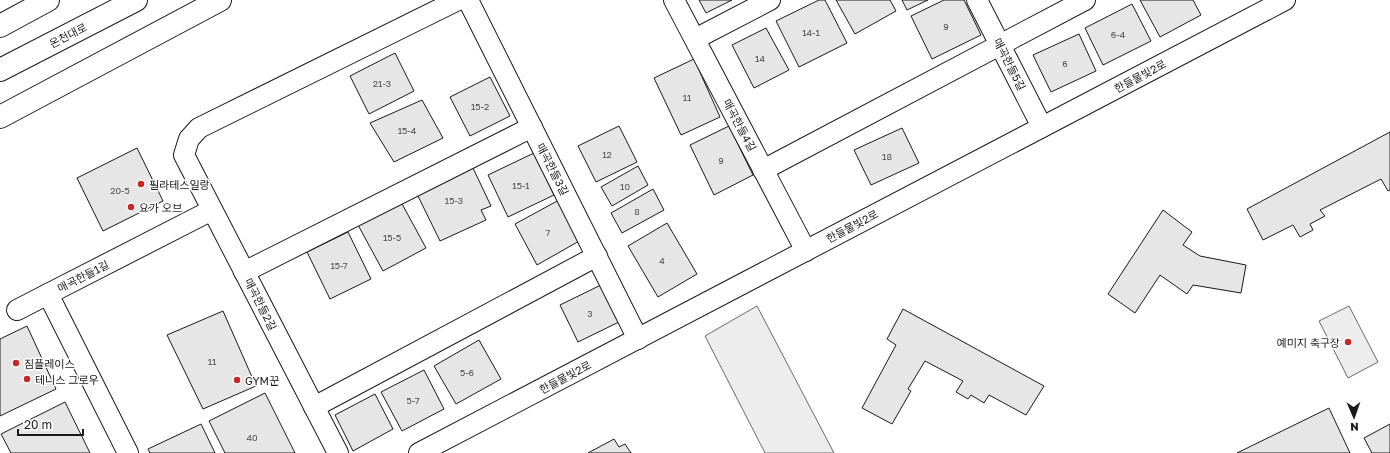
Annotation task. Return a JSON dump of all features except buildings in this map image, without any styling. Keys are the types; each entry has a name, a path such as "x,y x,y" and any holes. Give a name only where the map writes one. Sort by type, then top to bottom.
{"highway":[{"path":"0,26 48,0"},
{"name":"온천대로","path":"0,70 136,0"},
{"path":"0,117 220,0"},
{"path":"0,105 6,106 27,103"}],"street":[{"name":"매곡한들2길","path":"338,453 184,155 190,139 199,128 458,0"},
{"name":"매곡한들3길","path":"468,0 638,338"},
{"name":"매곡한들4길","path":"674,0 806,251"},
{"path":"695,40 770,0"},
{"name":"매곡한들5길","path":"977,0 1042,127"},
{"path":"763,170 1085,0"},
{"name":"한들물빛2로","path":"420,453 1278,2"},
{"path":"244,272 532,127"},
{"name":"매곡한들1길","path":"128,453 48,294 212,210"},
{"path":"314,407 597,256"},
{"path":"17,310 48,294"}],"shaded area":[{"path":"757,306 834,453 765,453 705,336"},
{"name":"예미지 축구장","path":"1349,306 1378,362 1348,378 1319,321"}],"place":[{"name":"필라테스일랑","path":"141,184"},
{"name":"요가 오브","path":"131,207"},
{"name":"예미지 축구장","path":"1348,342"},
{"name":"짐플레이스","path":"16,363"},
{"name":"테니스 그로우","path":"27,379"},
{"name":"GYM꾼","path":"237,380"}]}
